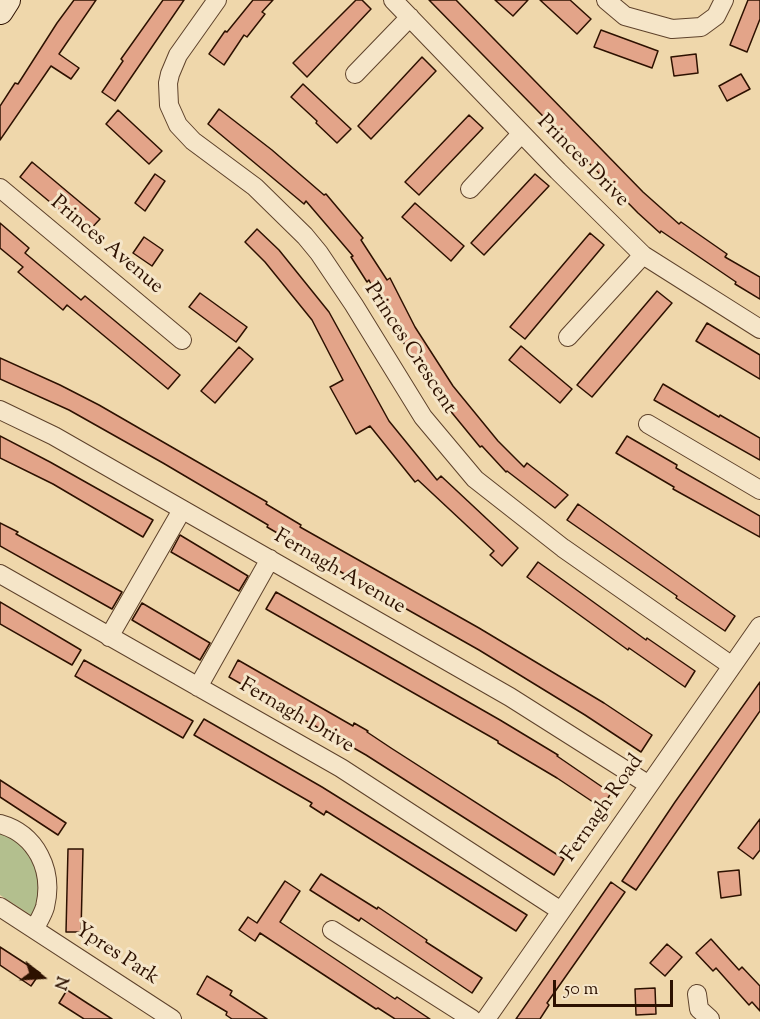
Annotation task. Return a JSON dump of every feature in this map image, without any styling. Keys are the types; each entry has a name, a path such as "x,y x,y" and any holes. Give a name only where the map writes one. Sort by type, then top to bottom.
{"main road":[{"path":"0,11 7,0"}],"street":[{"name":"Princes Crescent","path":"217,0 178,55 170,74 169,105 178,125 193,141 255,187 312,245 354,305 423,417 476,479 563,548 732,666"},
{"name":"Princes Drive","path":"393,0 521,134 643,255 760,328"},
{"path":"606,0 625,16 672,29 701,27 716,16 724,0"},
{"path":"355,74 410,17"},
{"path":"470,189 521,134"},
{"name":"Princes Avenue","path":"0,188 182,340"},
{"path":"568,337 643,255"},
{"name":"Fernagh Avenue","path":"0,410 54,436 510,697 649,785"},
{"path":"648,424 760,490"},
{"path":"109,637 182,510"},
{"path":"198,687 270,559"},
{"name":"Fernagh Drive","path":"0,574 341,768 561,911"},
{"name":"Fernagh Road","path":"486,1019 760,626"},
{"path":"0,824 13,828 32,842 42,862 47,884 45,907 35,928"},
{"name":"Ypres Park","path":"0,907 172,1019"},
{"path":"332,930 472,1019"},
{"path":"697,994 699,1010 710,1019"}],"green space":[{"path":"0,831 12,836 33,863 37,874 39,897 37,907 31,915 0,895"}],"building":[{"path":"74,0 96,0 59,54 79,68 71,79 51,66 0,140 0,106 15,83 18,84"},
{"path":"163,0 184,0 115,101 102,92 123,61 121,59"},
{"path":"253,0 273,0 262,12 265,14 247,37 244,35 224,65 209,54 225,31 227,32"},
{"path":"356,0 362,0 371,9 307,77 293,63"},
{"path":"429,0 456,0 643,192 679,224 681,222 727,254 725,257 760,277 760,299 661,231 660,233"},
{"path":"495,0 528,0 513,16"},
{"path":"540,0 570,0 591,19 577,34"},
{"path":"748,0 760,0 760,19 747,52 730,45"},
{"path":"601,30 658,51 652,68 594,47"},
{"path":"696,54 698,73 674,76 671,57"},
{"path":"422,57 436,71 371,139 358,126"},
{"path":"741,74 750,89 727,101 719,86"},
{"path":"303,84 351,129 337,143 291,97"},
{"path":"219,109 272,150 324,195 326,194 363,238 361,240 387,280 390,278 415,327 453,386 498,441 524,467 527,463 568,495 555,508 506,472 482,446 480,447 439,397 400,337 397,338 369,280 367,282 351,257 353,256 306,201 304,204 208,124"},
{"path":"118,110 162,151 149,164 106,124"},
{"path":"469,115 483,128 419,195 405,182"},
{"path":"32,162 100,219 87,233 20,177"},
{"path":"155,174 165,181 145,211 135,203"},
{"path":"535,174 549,186 484,255 471,243"},
{"path":"415,203 464,246 451,261 402,217"},
{"path":"0,223 29,248 25,253 81,300 85,296 180,375 168,389 67,305 63,310 18,272 23,267 0,248"},
{"path":"257,229 279,250 329,312 389,421 437,480 441,476 518,548 502,566 490,555 494,551 418,480 415,482 370,426 356,434 330,387 343,380 312,320 265,262 245,242"},
{"path":"590,233 604,245 525,339 510,327"},
{"path":"144,237 163,250 152,266 133,253"},
{"path":"657,291 672,303 592,397 577,385"},
{"path":"200,293 247,327 236,342 189,307"},
{"path":"707,323 760,355 760,379 696,341"},
{"path":"521,346 572,389 560,403 509,360"},
{"path":"239,347 253,359 215,403 201,391"},
{"path":"0,358 99,405 267,502 266,504 301,525 300,527 479,628 604,703 652,735 641,752 479,650 302,550 303,548 267,527 268,525 163,463 69,410 0,379"},
{"path":"663,384 760,438 760,460 654,400"},
{"path":"0,436 153,520 143,537 53,484 0,458"},
{"path":"627,436 677,465 676,468 760,516 760,537 673,489 674,487 616,453"},
{"path":"578,504 735,616 725,631 567,520"},
{"path":"0,523 122,592 112,609 0,546"},
{"path":"180,535 248,576 239,591 171,552"},
{"path":"538,562 646,640 647,638 695,671 685,687 629,648 628,650 527,577"},
{"path":"276,592 558,755 611,793 602,808 498,741 266,609"},
{"path":"0,602 81,650 72,665 0,624"},
{"path":"142,603 210,643 200,660 132,620"},
{"path":"84,660 193,721 183,738 75,676"},
{"path":"238,660 353,726 354,723 368,731 564,859 554,875 366,755 229,677"},
{"path":"760,682 760,711 636,890 622,881 675,802"},
{"path":"204,719 322,787 527,915 516,931 326,811 324,815 310,806 312,803 194,735"},
{"path":"0,780 66,823 58,835 0,797"},
{"path":"760,819 760,850 753,859 738,848"},
{"path":"68,849 83,849 81,932 66,932"},
{"path":"739,870 741,895 721,898 718,872"},
{"path":"321,874 377,909 378,907 427,940 426,942 482,978 472,993 361,918 359,921 310,890"},
{"path":"285,881 300,891 280,922 395,999 397,997 430,1019 395,1019 260,933 255,941 239,930 248,917 257,923"},
{"path":"611,882 625,892 547,1003 549,1005 540,1019 516,1019"},
{"path":"711,939 739,970 742,967 760,986 760,1011 752,1002 749,1005 716,968 713,971 696,953"},
{"path":"667,944 682,957 665,976 650,963"},
{"path":"0,947 40,973 31,986 0,965"},
{"path":"207,976 232,991 230,995 267,1019 232,1019 226,1015 227,1012 197,994"},
{"path":"655,988 656,1014 636,1015 635,989"},
{"path":"67,990 112,1019 84,1019 59,1003"}]}
